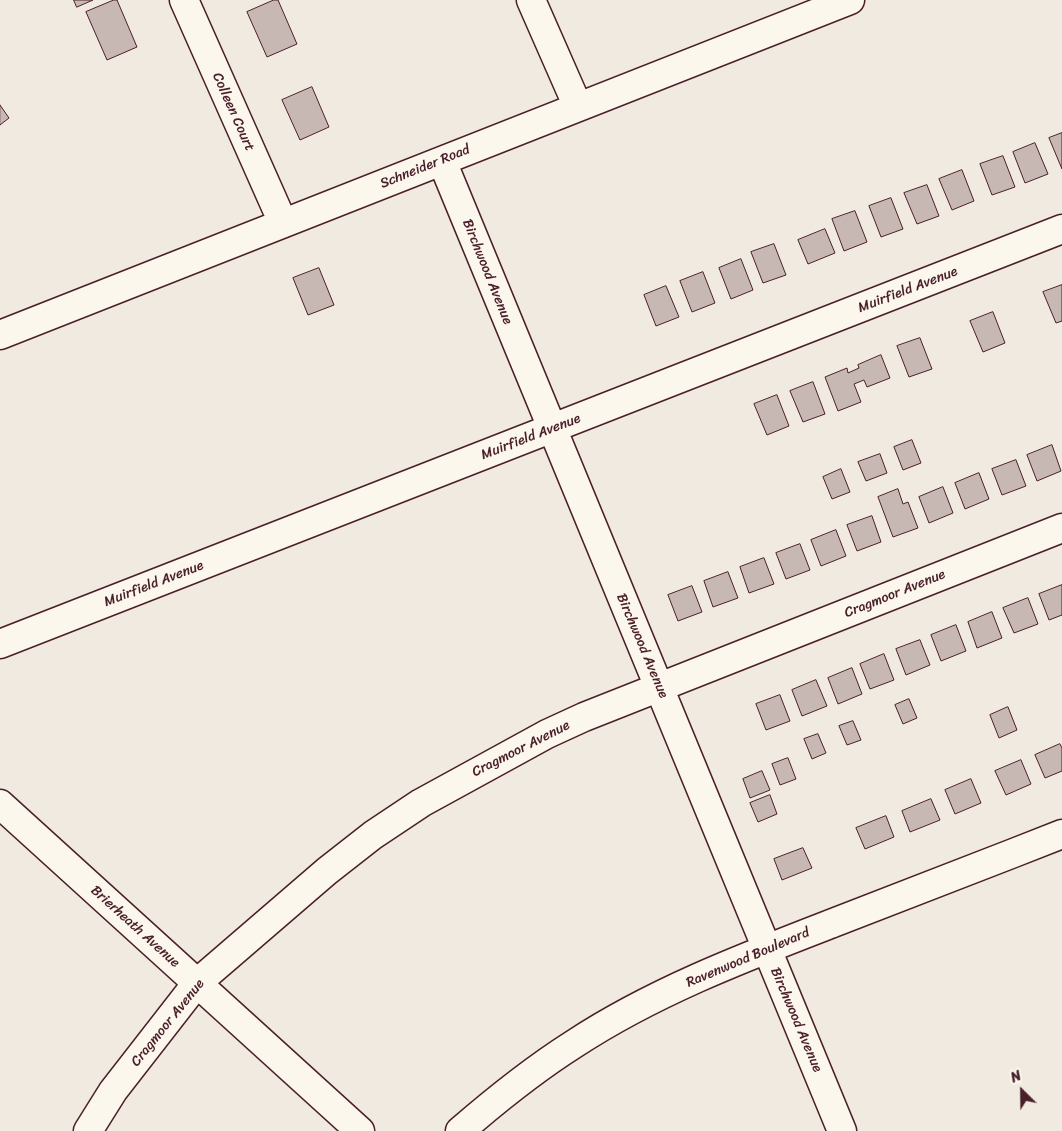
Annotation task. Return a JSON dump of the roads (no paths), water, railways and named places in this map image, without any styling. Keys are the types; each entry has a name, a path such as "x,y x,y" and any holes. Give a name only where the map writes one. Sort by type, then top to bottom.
{"street":[{"name":"Colleen Court","path":"184,0 283,224"},
{"path":"531,0 578,107"},
{"name":"Schneider Road","path":"0,334 850,0"},
{"name":"Birchwood Avenue","path":"442,161 842,1131"},
{"name":"Muirfield Avenue","path":"0,644 1062,229"},
{"name":"Cragmoor Avenue","path":"88,1131 113,1091 197,983 327,871 373,835 421,803 546,734 584,717 1062,528"},
{"name":"Brierheath Avenue","path":"0,804 360,1131"},
{"name":"Ravenwood Boulevard","path":"460,1131 531,1072 576,1042 658,996 766,948 1062,834"}]}
